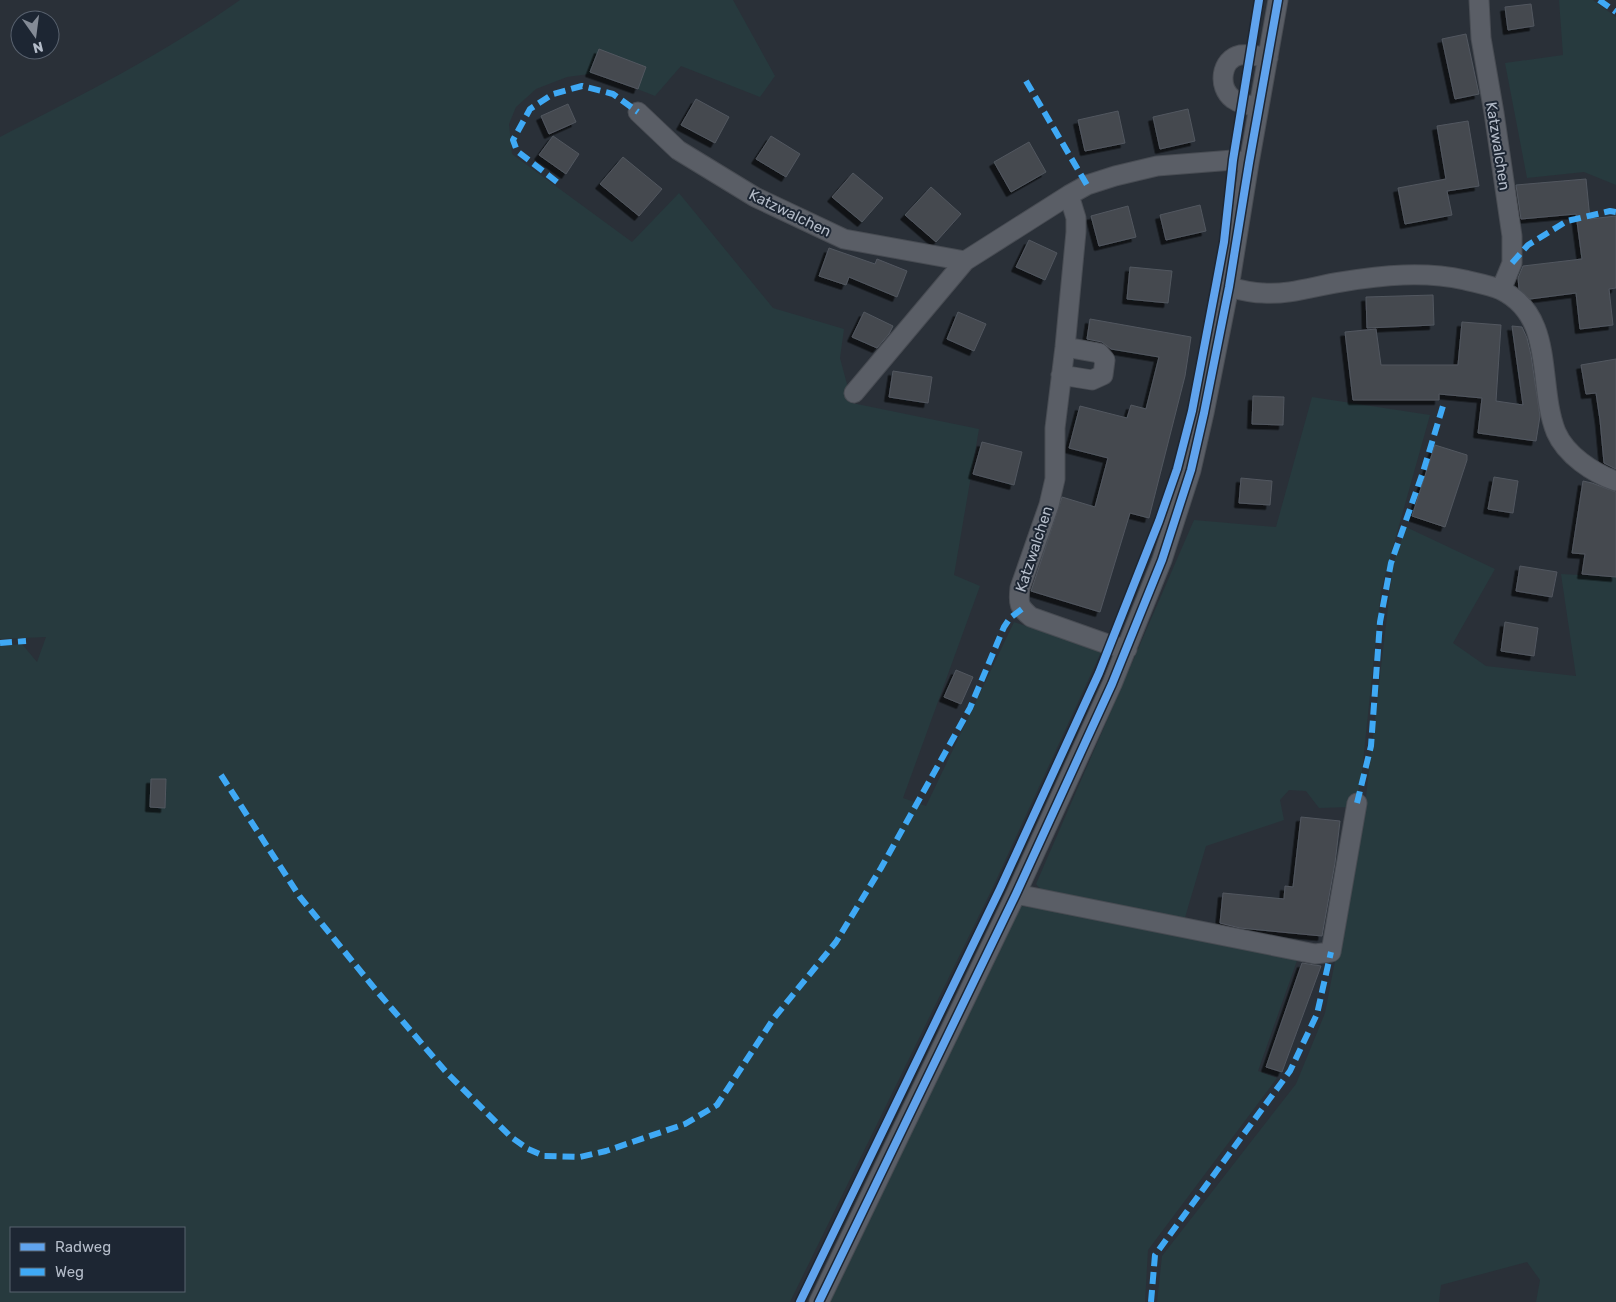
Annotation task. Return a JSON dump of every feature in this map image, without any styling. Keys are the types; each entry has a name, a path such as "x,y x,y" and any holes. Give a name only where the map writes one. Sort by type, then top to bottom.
{"street":[{"path":"819,1302 1016,894 1127,649 1162,560 1191,470 1204,413 1229,287 1278,0"},
{"name":"Katzwalchen","path":"1479,0 1481,38 1512,236 1512,263 1501,290"},
{"path":"1259,106 1242,104 1232,99 1225,88 1223,78 1224,67 1232,58 1241,55 1268,58"},
{"name":"Katzwalchen","path":"638,112 678,150 755,197 844,239 965,261"},
{"path":"854,393 965,261 1069,195 1087,185 1131,171 1156,166 1233,160 1249,163"},
{"name":"Katzwalchen","path":"1069,195 1076,218 1076,232 1055,428 1055,479 1049,505 1020,588 1018,601 1022,609 1031,617 1110,645 1127,649"},
{"path":"1229,287 1262,294 1280,293 1360,279 1425,275 1463,280 1501,290 1525,307 1533,318 1542,353 1552,418 1557,434 1566,447 1587,466 1595,472 1616,481"},
{"path":"1061,375 1092,380 1103,375 1105,360 1100,353 1065,347"},
{"path":"1016,894 1315,954 1331,952 1357,803"}],"green space":[{"path":"240,0 733,0 775,76 760,97 681,66 655,96 597,73 567,77 536,89 516,107 509,124 512,154 632,242 679,193 773,308 844,329 840,358 852,403 979,429 954,575 980,586 903,798 926,806 1014,622 1102,650 992,889 790,1302 0,1302 0,646 22,644 37,662 46,637 0,639 0,137 123,73 182,38"},
{"path":"1559,0 1593,0 1616,17 1616,185 1584,172 1527,178 1505,63 1563,55"},
{"path":"1312,397 1430,415 1381,590 1361,781 1357,796 1350,807 1319,808 1306,791 1289,790 1280,800 1284,820 1206,846 1184,921 1045,895 1036,884 1194,520 1276,527"},
{"path":"1406,527 1495,569 1453,643 1486,666 1576,676 1561,574 1616,577 1616,1302 1536,1302 1540,1280 1527,1262 1441,1285 1439,1302 1157,1302 1162,1256 1296,1084 1325,1013 1365,805 1393,564"},
{"path":"1021,906 1183,930 1299,955 1258,1071 1277,1078 1148,1250 1145,1302 829,1302"}],"building":[{"path":"1531,4 1534,26 1508,30 1505,7"},
{"path":"1466,34 1479,94 1455,99 1442,39"},
{"path":"599,49 646,67 638,89 590,72"},
{"path":"696,99 729,117 715,143 681,125"},
{"path":"568,104 576,122 549,134 541,116"},
{"path":"1188,109 1195,141 1160,149 1153,117"},
{"path":"1118,111 1125,143 1085,151 1078,120"},
{"path":"1468,121 1479,186 1447,191 1452,215 1405,224 1398,188 1446,179 1437,126"},
{"path":"553,136 579,154 566,174 539,155"},
{"path":"771,136 800,154 786,177 756,159"},
{"path":"1029,142 1046,172 1011,192 994,162"},
{"path":"623,157 662,189 639,216 600,184"},
{"path":"853,173 883,198 862,222 832,197"},
{"path":"1586,179 1590,219 1616,216 1616,288 1609,289 1613,325 1580,329 1576,293 1530,299 1519,289 1518,278 1523,266 1582,259 1576,214 1521,219 1516,185"},
{"path":"931,187 961,214 936,242 905,215"},
{"path":"1200,205 1206,231 1166,240 1160,215"},
{"path":"1128,206 1136,237 1099,246 1091,216"},
{"path":"1029,240 1057,253 1045,280 1016,267"},
{"path":"829,248 875,264 877,259 907,271 897,297 849,277 846,285 819,276"},
{"path":"1130,267 1172,271 1168,303 1127,299"},
{"path":"1433,295 1434,325 1367,328 1366,297"},
{"path":"864,312 893,326 877,348 852,337"},
{"path":"958,312 986,324 974,351 947,339"},
{"path":"1090,319 1191,337 1185,376 1149,518 1130,513 1100,612 1031,591 1062,497 1095,507 1108,458 1069,448 1080,406 1127,418 1131,405 1146,409 1159,357 1111,349 1102,342 1087,339"},
{"path":"1462,322 1501,325 1496,401 1523,405 1512,326 1522,327 1531,355 1540,416 1536,441 1478,433 1482,398 1439,394 1439,400 1353,400 1345,332 1376,329 1381,365 1458,365"},
{"path":"1616,359 1616,469 1604,463 1596,393 1586,394 1581,365"},
{"path":"893,371 932,377 928,403 889,397"},
{"path":"1253,396 1284,397 1283,425 1252,424"},
{"path":"982,442 1022,452 1014,485 973,474"},
{"path":"1435,445 1467,455 1445,527 1412,516"},
{"path":"1494,477 1518,481 1513,513 1488,509"},
{"path":"1241,478 1272,481 1270,505 1239,503"},
{"path":"1583,481 1616,492 1616,577 1582,574 1585,554 1572,553"},
{"path":"1520,566 1557,572 1552,597 1516,591"},
{"path":"1505,622 1538,628 1534,656 1501,651"},
{"path":"956,670 973,677 961,704 944,697"},
{"path":"151,779 166,779 165,808 150,807"},
{"path":"1301,817 1340,821 1335,863 1322,936 1240,928 1220,923 1223,893 1284,899 1285,886 1293,887"},
{"path":"1302,963 1321,966 1282,1072 1266,1067"}],"marked path":[{"path":"1599,0 1616,12"},
{"path":"1026,81 1087,185"},
{"path":"557,182 517,151 513,140 530,109 553,94 582,86 613,94 638,112"},
{"path":"1512,263 1528,245 1567,221 1610,211 1616,212"},
{"path":"1357,803 1371,746 1380,622 1391,563 1423,472 1443,406"},
{"path":"221,775 300,897 447,1073 511,1137 528,1149 544,1156 580,1157 606,1151 685,1124 717,1105 774,1018 836,942 881,868 970,708 1004,627 1010,618 1022,609"},
{"path":"0,643 26,641"},
{"path":"1151,1302 1155,1255 1290,1071 1317,1014 1331,952"}],"cycle path":[{"path":"800,1302 1000,889 1099,673 1159,521 1177,469 1192,411 1224,242 1233,160 1259,0"},
{"path":"819,1302 1016,894 1112,684 1162,560 1191,470 1204,413 1229,287 1278,0"}]}
